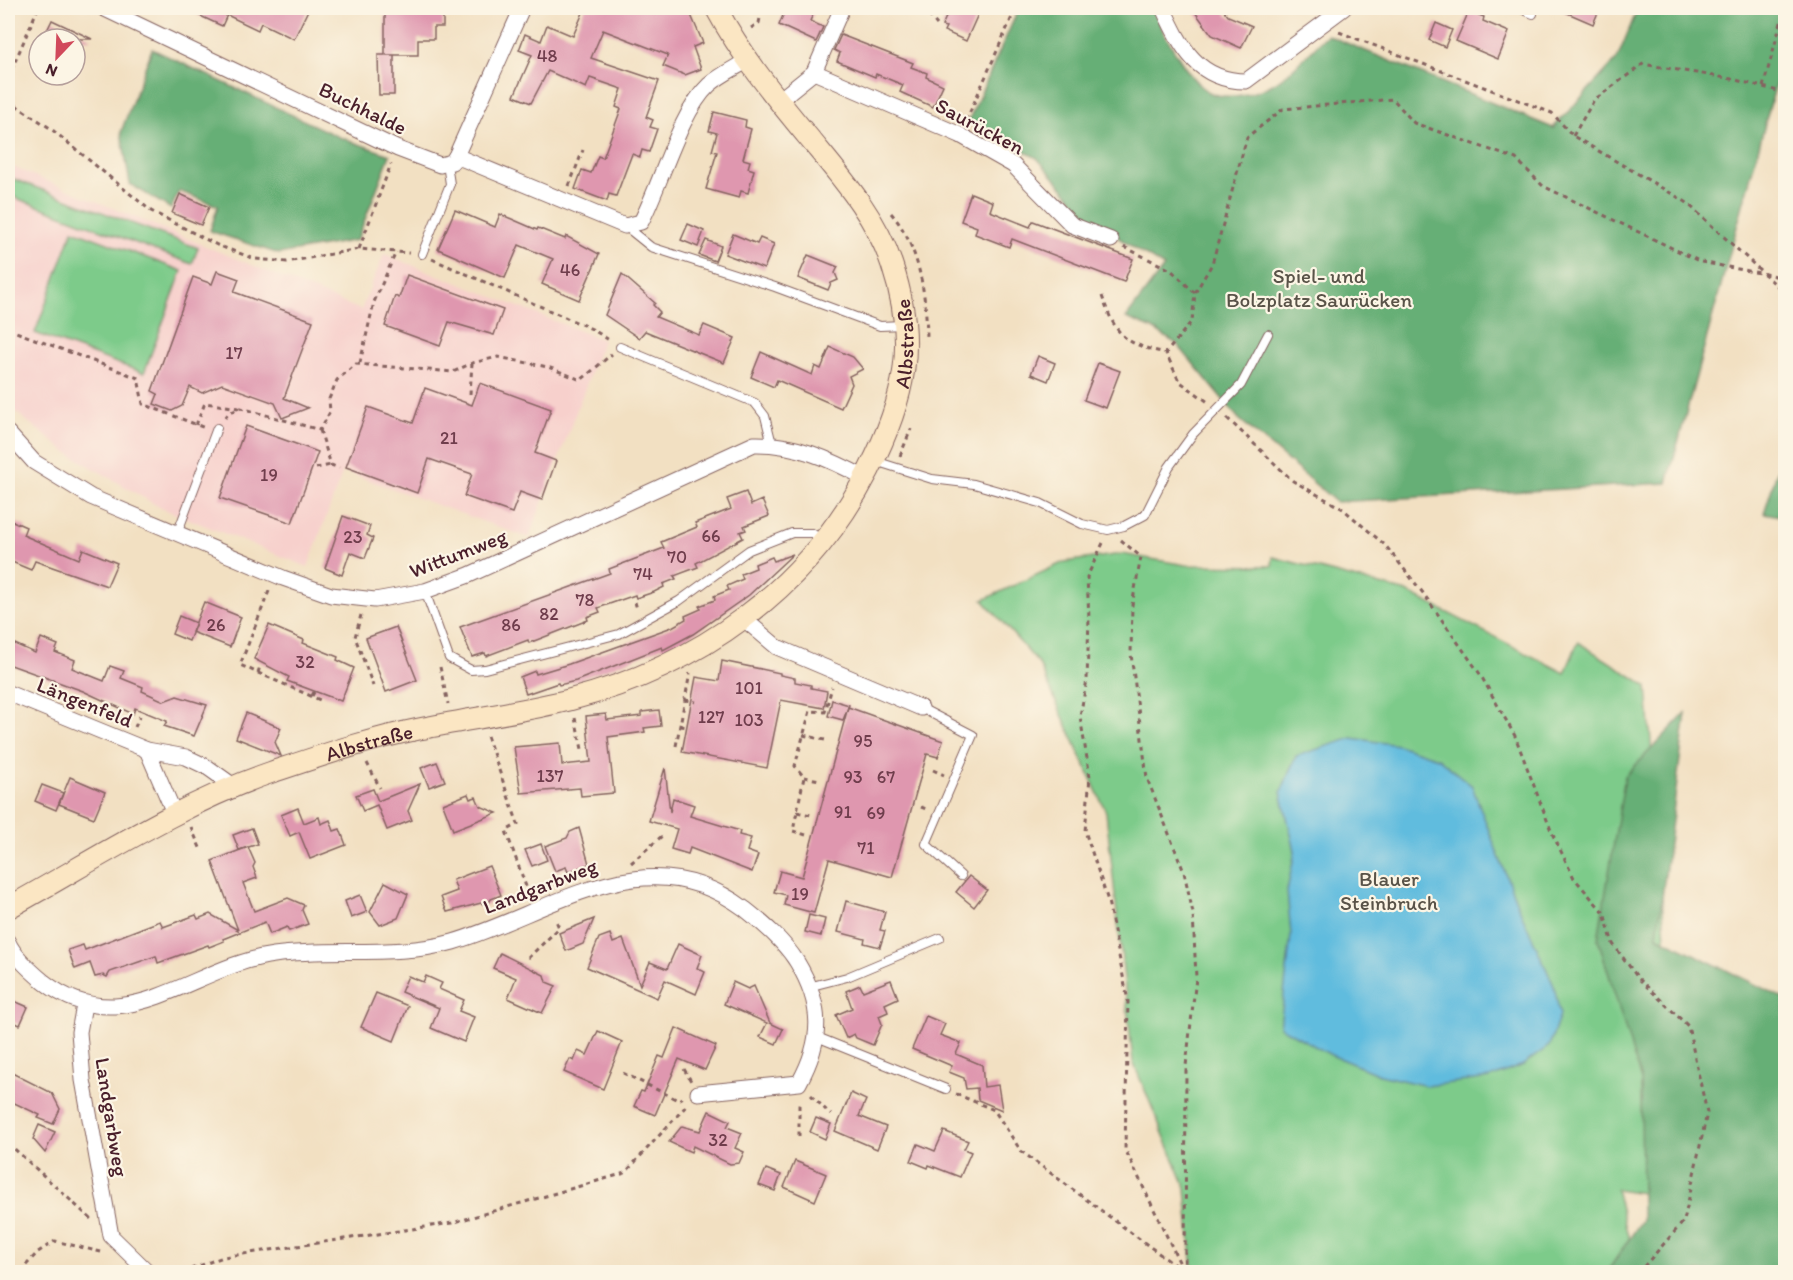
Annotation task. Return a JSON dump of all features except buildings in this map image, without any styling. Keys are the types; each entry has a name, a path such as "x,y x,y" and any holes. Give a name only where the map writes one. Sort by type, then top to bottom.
{"street":[{"name":"Buchhalde","path":"103,8 312,105 398,149 430,162 451,160"},
{"path":"522,8 451,160 625,226 640,222 654,197 692,106 701,93 711,83 748,60"},
{"name":"Albstraße","path":"8,908 175,815 235,787 359,744 417,729 571,699 626,681 687,653 744,619 799,571 824,541 847,510 869,469 902,393 905,370 905,325 894,268 875,224 778,101 748,60 716,8"},
{"path":"778,101 814,72 842,8"},
{"path":"1163,8 1174,32 1203,70 1217,78 1246,81 1344,8"},
{"name":"Saurücken","path":"814,72 960,135 1013,165 1072,225 1111,240"},
{"name":"Wittumweg","path":"8,433 34,462 91,497 275,575 331,595 375,600 425,591 470,575 738,449 754,444 772,444 799,449 869,469"},
{"path":"744,619 777,647 921,708"},
{"name":"Längenfeld","path":"8,693 147,750 186,757 207,767 235,787"},
{"name":"Längenfeld","path":"147,750 175,815"},
{"name":"Landgarbweg","path":"8,942 39,978 60,994 84,1005 102,1008 130,1005 232,966 272,955 419,948 452,942 535,911 587,888 624,879 647,877 693,883 733,900 763,923 792,953 812,986 817,1037 811,1061 799,1083"},
{"name":"Landgarbweg","path":"84,1005 80,1032 83,1080 116,1241"},
{"path":"698,1093 799,1083"},
{"path":"116,1241 148,1272"}],"lane":[{"path":"1519,8 1533,14"},
{"path":"422,255 450,184 451,160"},
{"path":"625,226 651,247 775,287 880,326 905,325"},
{"path":"869,469 974,484 1040,503 1082,524 1108,530 1124,526 1145,515 1169,467 1193,434 1241,385 1268,334"},
{"path":"621,347 755,403 765,416 772,444"},
{"path":"177,534 216,430"},
{"path":"425,591 449,658 471,670 484,669 620,634 679,601 748,550 792,533 812,533 824,541"},
{"path":"921,708 973,735 926,844 961,876"},
{"path":"812,986 847,977 940,938"},
{"path":"817,1037 946,1089"}],"path":[{"path":"8,78 38,8"},
{"path":"735,39 759,23 762,8"},
{"path":"922,8 937,25"},
{"path":"960,135 1016,8"},
{"path":"1763,88 1785,8"},
{"path":"1321,25 1552,113 1573,136 1686,202 1785,294"},
{"path":"1573,136 1594,100 1642,64 1785,93"},
{"path":"1166,353 1192,321 1195,293 1212,264 1247,137 1283,109 1393,99 1414,123 1516,159 1543,186 1701,262 1785,278"},
{"path":"8,100 50,128 152,212 255,259 287,262 359,249 422,255 592,329 621,347 581,380 548,367 498,357 472,363 453,372 356,364 337,381 330,399 330,412 320,430 331,465"},
{"path":"359,249 398,149"},
{"path":"563,202 583,150"},
{"path":"1111,240 1171,270 1195,293"},
{"path":"360,363 374,303 396,252"},
{"path":"1102,296 1112,325 1136,346 1166,353"},
{"path":"8,329 138,378 143,404 196,425 216,430 229,413 241,408"},
{"path":"1166,353 1179,381 1218,410 1293,482 1343,509 1385,544 1480,674 1515,736 1552,833 1574,878 1604,913 1613,944 1638,978 1688,1026 1707,1113 1684,1221 1639,1272"},
{"path":"470,394 472,363"},
{"path":"196,425 205,404 241,408 320,430"},
{"path":"316,468 331,465 339,468"},
{"path":"1108,530 1142,557 1132,605 1131,654 1148,778 1167,834 1184,872 1193,913 1196,978 1186,1066 1184,1272 1125,1149 1128,1001 1107,901 1085,831 1090,777 1080,716 1087,680 1089,618 1087,577 1108,530"},
{"path":"275,575 240,665 320,700"},
{"path":"635,602 638,611"},
{"path":"361,616 355,637 373,686"},
{"path":"258,673 260,666"},
{"path":"820,780 804,777 795,766 810,711 825,712 837,671"},
{"path":"277,681 279,676"},
{"path":"676,746 689,682"},
{"path":"295,689 297,683"},
{"path":"312,696 315,690"},
{"path":"685,700 696,702"},
{"path":"481,718 518,824 506,831 535,911"},
{"path":"680,726 689,728"},
{"path":"803,735 829,741"},
{"path":"579,736 582,749"},
{"path":"374,777 380,788"},
{"path":"804,777 793,831 806,835"},
{"path":"797,812 811,815"},
{"path":"194,833 201,850"},
{"path":"624,879 623,869 663,835"},
{"path":"528,958 559,927 550,905"},
{"path":"623,1073 678,1100 698,1093"},
{"path":"799,1083 831,1115"},
{"path":"799,1083 799,1136"},
{"path":"946,1089 994,1110 1021,1151 1184,1272"},
{"path":"183,1272 223,1257 452,1223 625,1173 698,1093"},
{"path":"8,1143 116,1241 109,1254 55,1241 38,1252 20,1272"}],"shaded area":[{"path":"8,165 361,310 384,254 603,340 529,538 343,471 308,567 161,508 66,452 8,406"}],"green space":[{"name":"Spiel- und Bolzplatz Saurücken","path":"1019,8 1153,8 1184,66 1201,86 1216,95 1240,95 1271,85 1293,69 1327,35 1553,128 1617,59 1638,8 1785,8 1785,51 1667,483 1336,502 1239,419 1177,344 1151,328 1126,318 1164,267 1092,221 1037,158 968,122"},
{"path":"152,49 339,137 390,155 357,240 279,254 210,231 218,206 179,191 171,209 130,184 121,132"},
{"path":"8,177 198,248 192,264 8,195"},
{"path":"73,230 182,271 144,373 35,333"},
{"path":"1785,447 1785,517 1764,513"},
{"name":"Blauer Steinbruch","path":"1122,554 1186,565 1272,566 1273,557 1407,592 1565,673 1578,642 1647,686 1667,968 1656,1195 1616,1189 1636,1267 1602,1272 1193,1272 1186,1188 1133,1062 1106,812 1039,664 983,600 1064,562"},
{"path":"1686,713 1657,936 1785,999 1785,1272 1607,1272 1642,1220 1641,1080 1598,939 1625,776"}],"water":[{"path":"1352,738 1398,745 1438,758 1472,786 1517,904 1554,986 1560,1015 1549,1046 1523,1065 1490,1078 1427,1086 1380,1075 1331,1055 1280,1027 1291,935 1287,891 1295,851 1281,792 1296,756"}]}
